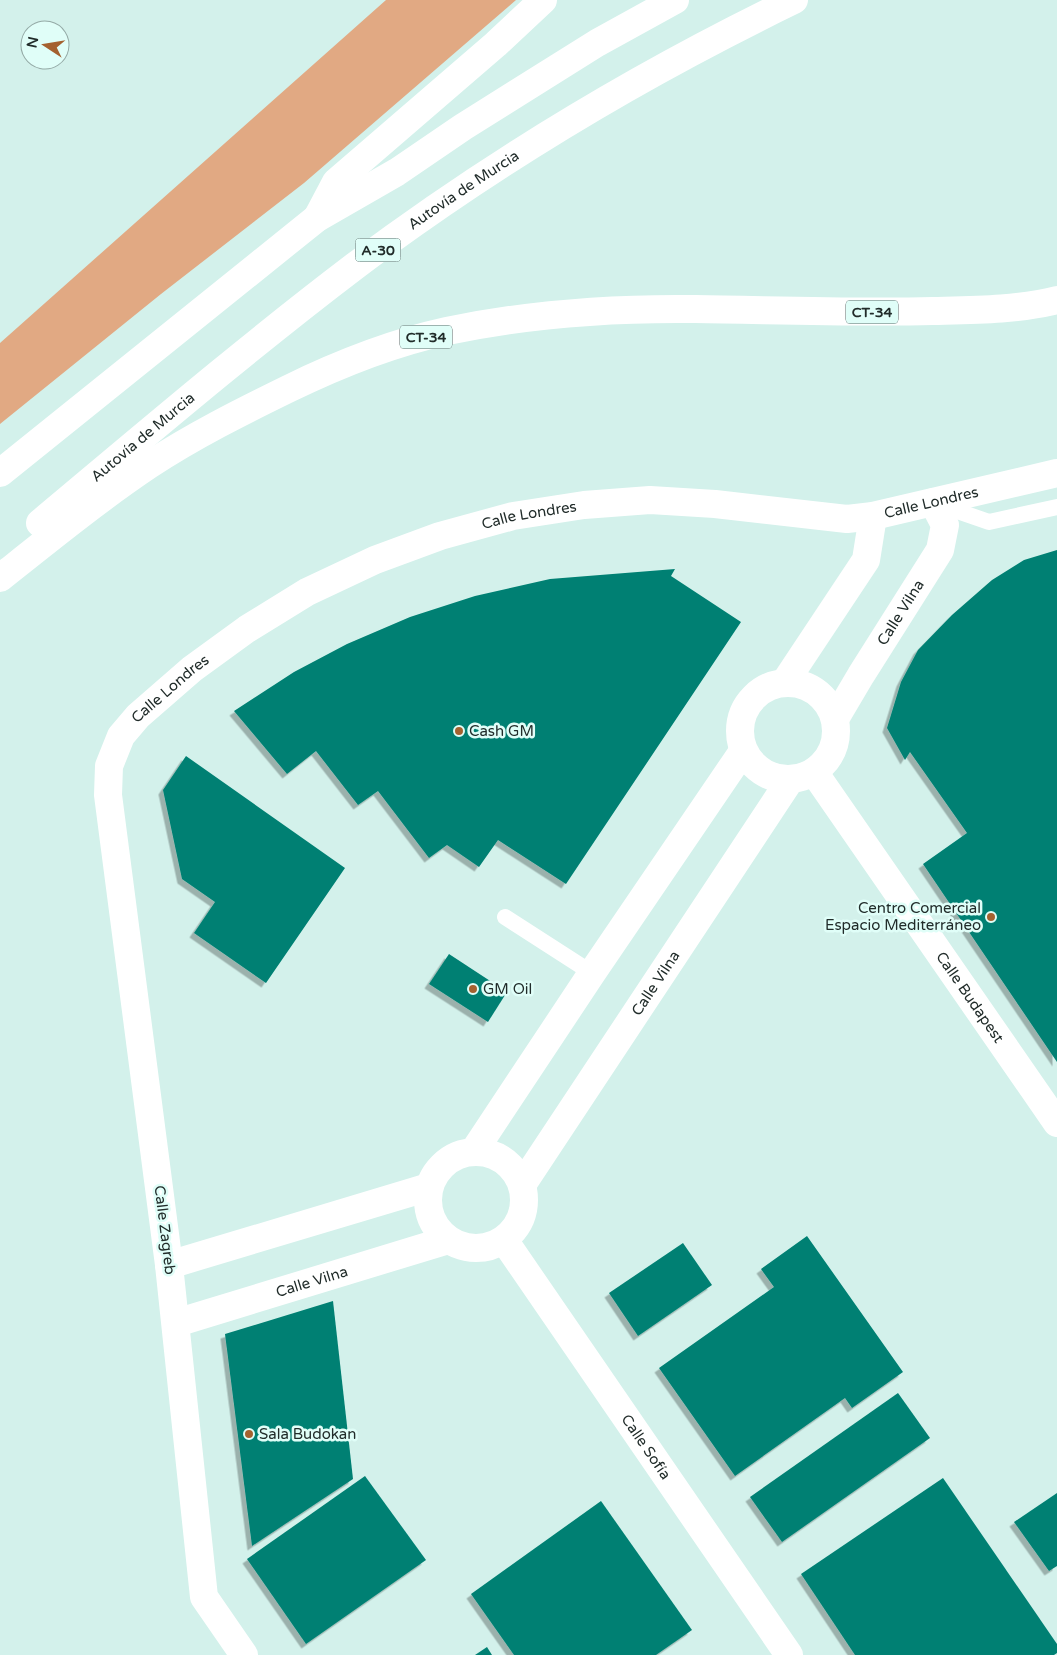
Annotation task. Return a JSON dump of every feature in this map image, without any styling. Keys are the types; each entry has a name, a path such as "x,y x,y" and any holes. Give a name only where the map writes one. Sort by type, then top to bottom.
{"main road":[{"path":"317,218 336,182 481,57 543,0"},
{"path":"0,473 317,218 397,172 463,127 597,43 675,0"},
{"name":"Autovía de Murcia","path":"0,556 293,314 427,215 492,171 624,89 687,53 794,0"},
{"name":"CT-34","path":"0,578 93,505 151,464 187,442 267,399 342,364 382,350 445,332 524,320 610,312 686,309 874,312 954,311 1002,308 1057,300"},
{"name":"Calle Londres","path":"108,795 109,766 121,736 138,716 192,669 246,630 307,592 374,560 440,536 504,519 584,504 650,500 715,504 847,519 873,516 1057,473"},
{"name":"Calle Vilna","path":"835,719 940,550 945,525 933,502"},
{"path":"785,682 866,560 873,516"},
{"path":"785,682 801,684 816,692 828,704 835,719 837,732 831,753 822,766 802,776 771,777 754,767 743,751 739,736 740,720 756,694 770,686 785,682"},
{"path":"474,1151 743,751"},
{"name":"Calle Vilna","path":"522,1185 802,776"},
{"name":"Calle Budapest","path":"802,776 1057,1123"},
{"name":"Calle Zagreb","path":"108,795 176,1323 204,1597 244,1655"},
{"path":"474,1151 490,1153 504,1160 515,1171 522,1185 524,1200 522,1215 515,1229 504,1240 491,1246 476,1249 462,1247 448,1240 437,1230 430,1216 427,1202 429,1187 436,1173 446,1161 460,1154 474,1151"},
{"path":"169,1265 429,1187"},
{"name":"Calle Vilna","path":"176,1323 448,1240"},
{"name":"Calle Sofía","path":"504,1240 789,1655"}],"lane":[{"path":"933,502 989,522 1057,507"},
{"path":"505,918 592,973"}],"shaded area":[{"path":"386,0 516,0 304,183 161,294 0,424 0,343"}],"building":[{"path":"1057,550 1057,1062 923,864 967,833 910,752 905,760 887,728 901,682 918,650 952,615 992,580 1024,560"},
{"name":"Cash GM","path":"675,569 671,576 741,622 566,884 498,840 479,867 447,845 429,858 378,791 358,805 316,751 287,774 234,711 294,672 347,644 410,617 475,596 550,579"},
{"path":"186,756 345,868 266,983 194,933 215,902 182,879 163,790"},
{"path":"449,954 507,992 488,1022 429,984"},
{"path":"807,1236 903,1372 852,1408 845,1398 735,1476 659,1368 774,1287 761,1269"},
{"path":"683,1243 712,1285 638,1336 609,1293"},
{"path":"333,1301 353,1479 252,1546 225,1334"},
{"path":"898,1393 930,1438 782,1542 750,1497"},
{"path":"365,1476 426,1560 306,1644 247,1559"},
{"path":"943,1478 1057,1644 1057,1653 1054,1655 855,1655 801,1574"},
{"path":"1057,1493 1057,1566 1049,1571 1014,1522"},
{"path":"601,1501 692,1630 656,1655 514,1655 471,1594"},
{"path":"487,1647 492,1655 475,1655"}],"place":[{"name":"Cash GM","path":"459,731"},
{"name":"Centro Comercial Espacio Mediterráneo","path":"991,917"},
{"name":"GM Oil","path":"473,989"},
{"name":"Sala Budokan","path":"249,1434"}]}
